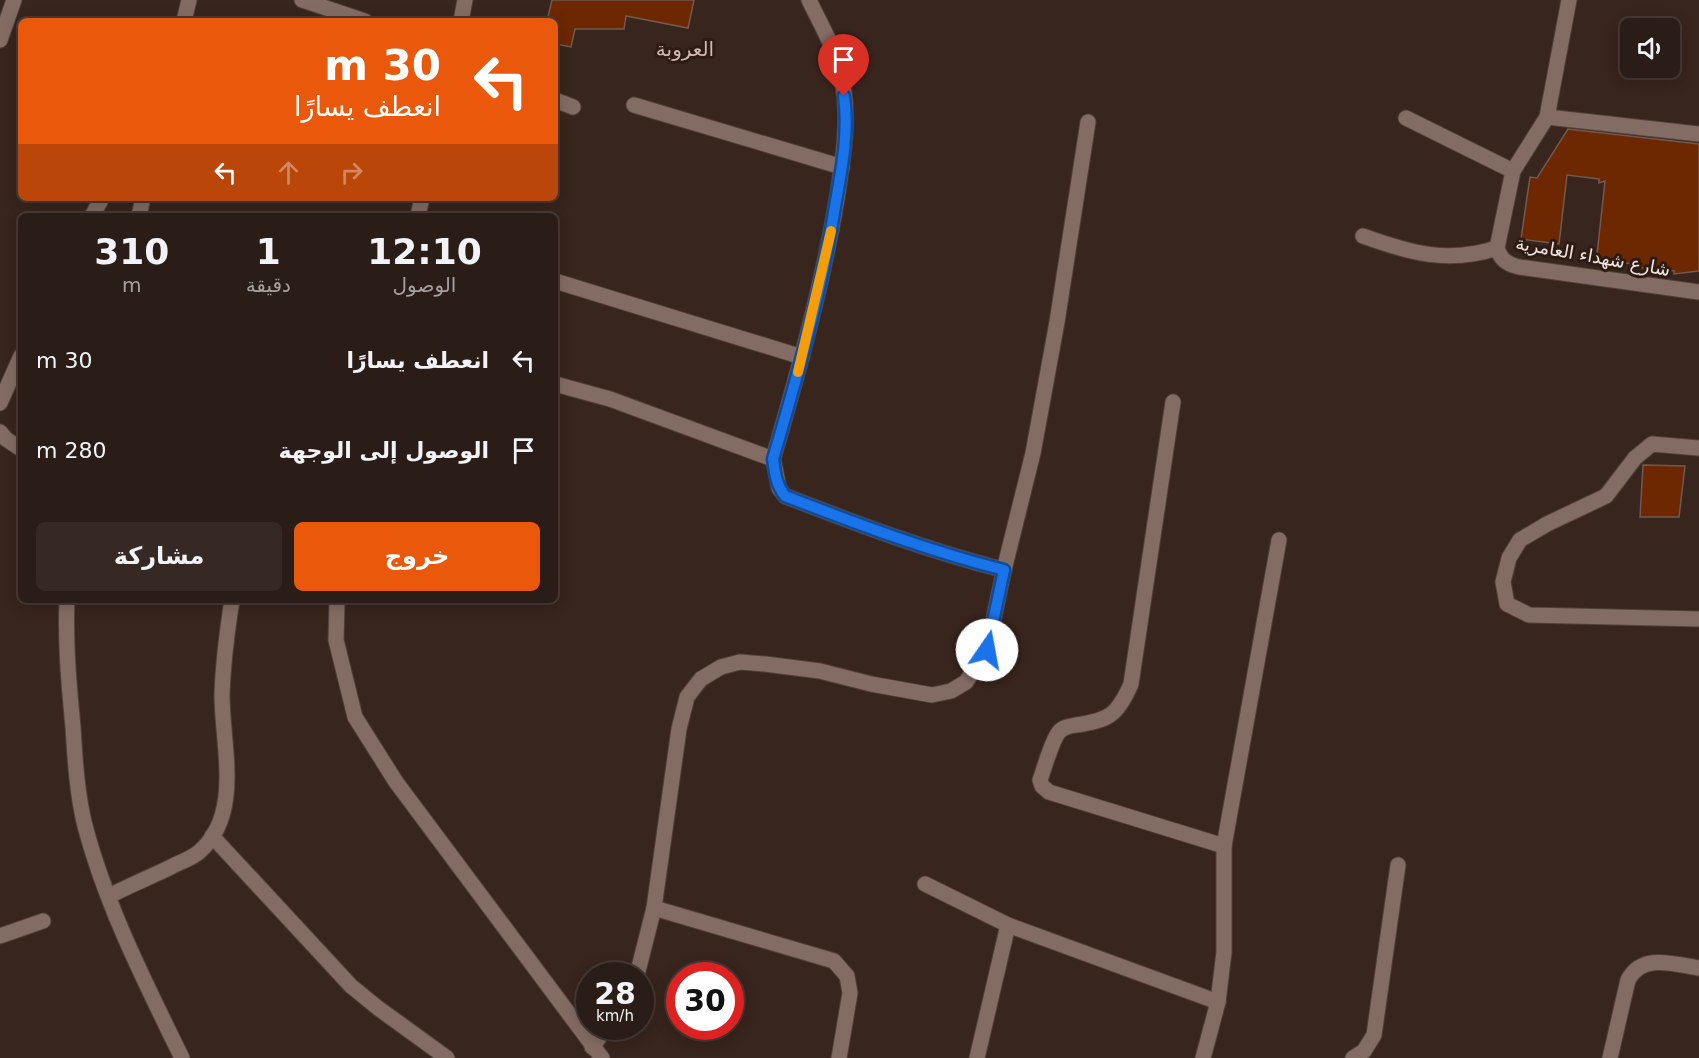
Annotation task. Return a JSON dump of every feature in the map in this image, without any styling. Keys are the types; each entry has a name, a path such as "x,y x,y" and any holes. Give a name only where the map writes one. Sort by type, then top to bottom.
{"street":[{"path":"0,40 14,0"},
{"path":"185,18 189,0"},
{"path":"302,0 356,18"},
{"path":"461,18 465,0"},
{"path":"808,0 830,43 842,78 847,114 842,167 828,252 802,357 773,459 779,488 785,496 864,526 971,562 1004,570"},
{"name":"شارع شهداء العامرية","path":"1569,0 1547,117 1513,171 1497,248 1500,257 1508,265 1519,267 1699,292"},
{"path":"558,101 573,107"},
{"path":"634,105 842,167"},
{"path":"1547,117 1699,134"},
{"path":"1406,118 1513,171"},
{"path":"640,962 654,908 679,729 687,697 701,679 721,667 740,662 820,671 871,684 932,695 951,691 966,682 987,650 1033,453 1057,322 1088,122"},
{"path":"1363,236 1406,250 1437,255 1462,257 1497,248"},
{"path":"558,282 802,357"},
{"path":"0,403 18,363"},
{"path":"558,385 610,399 773,459"},
{"path":"1173,402 1131,684 1115,711 1101,722 1068,726 1058,732 1040,780 1042,786 1049,792 1224,846"},
{"path":"0,432 18,447"},
{"path":"1699,448 1652,444 1635,458 1606,496 1547,524 1520,540 1509,558 1503,582 1507,604 1529,615 1699,619"},
{"path":"1203,1058 1218,1002 1224,952 1224,846 1279,540"},
{"path":"67,603 69,680 75,757 84,821 109,896 148,988 182,1058"},
{"path":"109,896 198,852 212,836 225,805 227,790 222,694 232,603"},
{"path":"337,603 336,640 356,717 396,783 597,1052"},
{"path":"212,836 351,986 447,1058"},
{"path":"1353,1058 1364,1051 1374,1035 1398,865"},
{"path":"925,884 1008,925 1218,1002"},
{"path":"654,908 834,961 847,976 850,993 839,1058"},
{"path":"0,936 43,921"},
{"path":"977,1058 1008,925"},
{"path":"1610,1058 1628,980 1633,969 1644,963 1657,962 1699,968"}],"building":[{"path":"552,0 694,0 688,28 626,16 624,29 575,29 571,47 558,45 558,18 548,18"},
{"path":"1568,129 1699,144 1699,271 1674,274 1674,271 1634,267 1634,263 1596,264 1605,181 1599,183 1599,179 1567,175 1559,244 1521,239 1530,177 1537,178"},
{"path":"1643,465 1685,466 1679,517 1640,517"}],"slow traffic":[{"path":"798,372 828,252 831,231"}],"district":[{"name":"العروبة","path":"685,49"}],"route":[{"path":"844,96 847,114 842,167 828,252 802,357 773,459 775,476 785,496 864,526 971,562 1004,570 987,650"}]}
